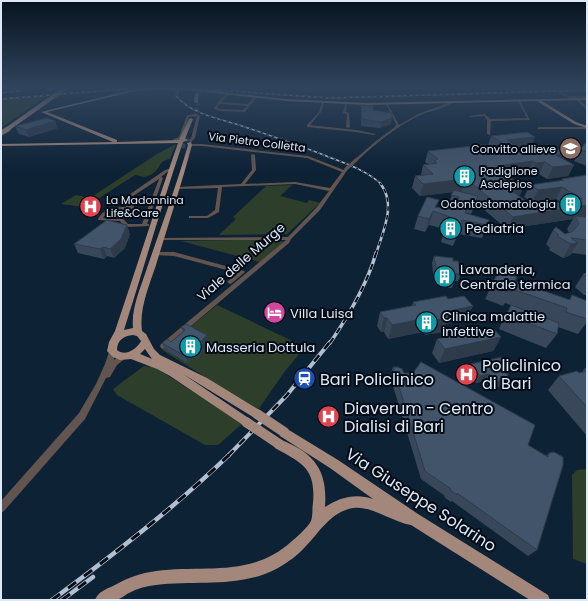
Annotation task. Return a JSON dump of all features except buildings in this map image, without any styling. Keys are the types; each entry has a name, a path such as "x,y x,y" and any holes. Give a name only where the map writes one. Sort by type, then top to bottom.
{"main road":[{"path":"1,130 22,115"},
{"path":"1,133 28,115"},
{"path":"50,115 109,141"},
{"path":"565,115 586,127"},
{"path":"566,115 579,123"},
{"path":"138,332 138,313 170,207 192,118 178,188 170,207"},
{"path":"1,147 109,141 124,143 173,141 186,142"},
{"path":"1,147 186,142"},
{"path":"186,142 172,169 162,196 120,332 111,347 112,350 118,356 154,360 307,462 315,473 319,485 320,498 317,521"},
{"path":"154,225 166,198 186,142"},
{"path":"115,339 125,333 138,332 143,335 154,360"},
{"path":"128,356 139,350 145,341"},
{"name":"Via Giuseppe Solarino","path":"154,360 185,371 257,414 334,464 413,519 543,600"},
{"path":"102,600 119,590 139,582 160,578 252,572 285,556 299,544 317,521 331,510 342,505 355,502 370,503 379,506 394,515 413,519"}],"street":[{"path":"173,141 180,138 188,116 192,115"},
{"path":"186,142 193,138 198,115"},
{"path":"317,115 308,126 356,130 374,134"},
{"path":"348,115 348,127"},
{"path":"393,115 398,124 395,130"},
{"name":"Viale delle Murge","path":"163,346 287,242 289,238 320,206 345,170 374,143 419,115"},
{"path":"470,116 485,116 489,120 529,119 527,115"},
{"path":"489,120 489,134"},
{"path":"539,128 586,127"},
{"name":"Via Pietro Colletta","path":"186,142 304,156 345,170"},
{"path":"242,186 242,183 254,170 253,155"},
{"path":"128,197 143,186 172,169"},
{"path":"144,226 161,178 158,177"},
{"path":"178,188 295,183 332,190"},
{"path":"143,186 158,186"},
{"path":"191,217 208,217 217,211 220,186"},
{"path":"127,203 127,206 132,206 132,208 111,209 102,214 100,219 122,220 127,226 154,225"},
{"path":"161,239 289,238"},
{"path":"156,254 175,254 244,271 230,282"},
{"path":"1,508 82,416 99,386 109,364 112,350"},
{"path":"99,386 115,363 128,356"}],"green space":[{"path":"1,115 19,115 1,128"},
{"path":"176,144 170,159 162,162 155,172 145,177 135,175 85,207 61,204 76,195 90,198 157,154"},
{"path":"292,185 280,196 307,203 309,200 320,203 287,234 219,235 236,219 233,217 266,186"},
{"path":"274,239 284,242 260,262 181,241"},
{"path":"217,305 305,347 285,371 258,410 162,350"},
{"path":"144,366 154,367 243,423 218,445 205,445 117,395 113,389"},
{"path":"587,469 587,564 573,559 572,475 577,470"}],"tunnel":[{"path":"182,148 187,138"}],"railway":[{"path":"207,115 313,151 361,170 380,183"},
{"path":"376,254 385,227 388,209 388,200 380,183"},
{"path":"330,343 357,300 368,277 376,253"},
{"path":"229,455 287,395 330,342"},
{"path":"52,600 98,566 187,494 229,455"},
{"path":"62,600 93,577"}],"place":[{"name":"Convitto allieve","path":"571,149"},
{"name":"Padiglione Asclepios","path":"464,177"},
{"name":"Odontostomatologia","path":"571,204"},
{"name":"La Madonnina Life&Care","path":"90,206"},
{"name":"Pediatria","path":"451,228"},
{"name":"Lavanderia, Centrale termica","path":"445,276"},
{"name":"Villa Luisa","path":"275,313"},
{"name":"Clinica malattie infettive","path":"426,323"},
{"name":"Masseria Dottula","path":"190,347"},
{"name":"Policlinico di Bari","path":"467,374"},
{"name":"Bari Policlinico","path":"305,379"},
{"name":"Diaverum - Centro Dialisi di Bari","path":"328,417"}]}
